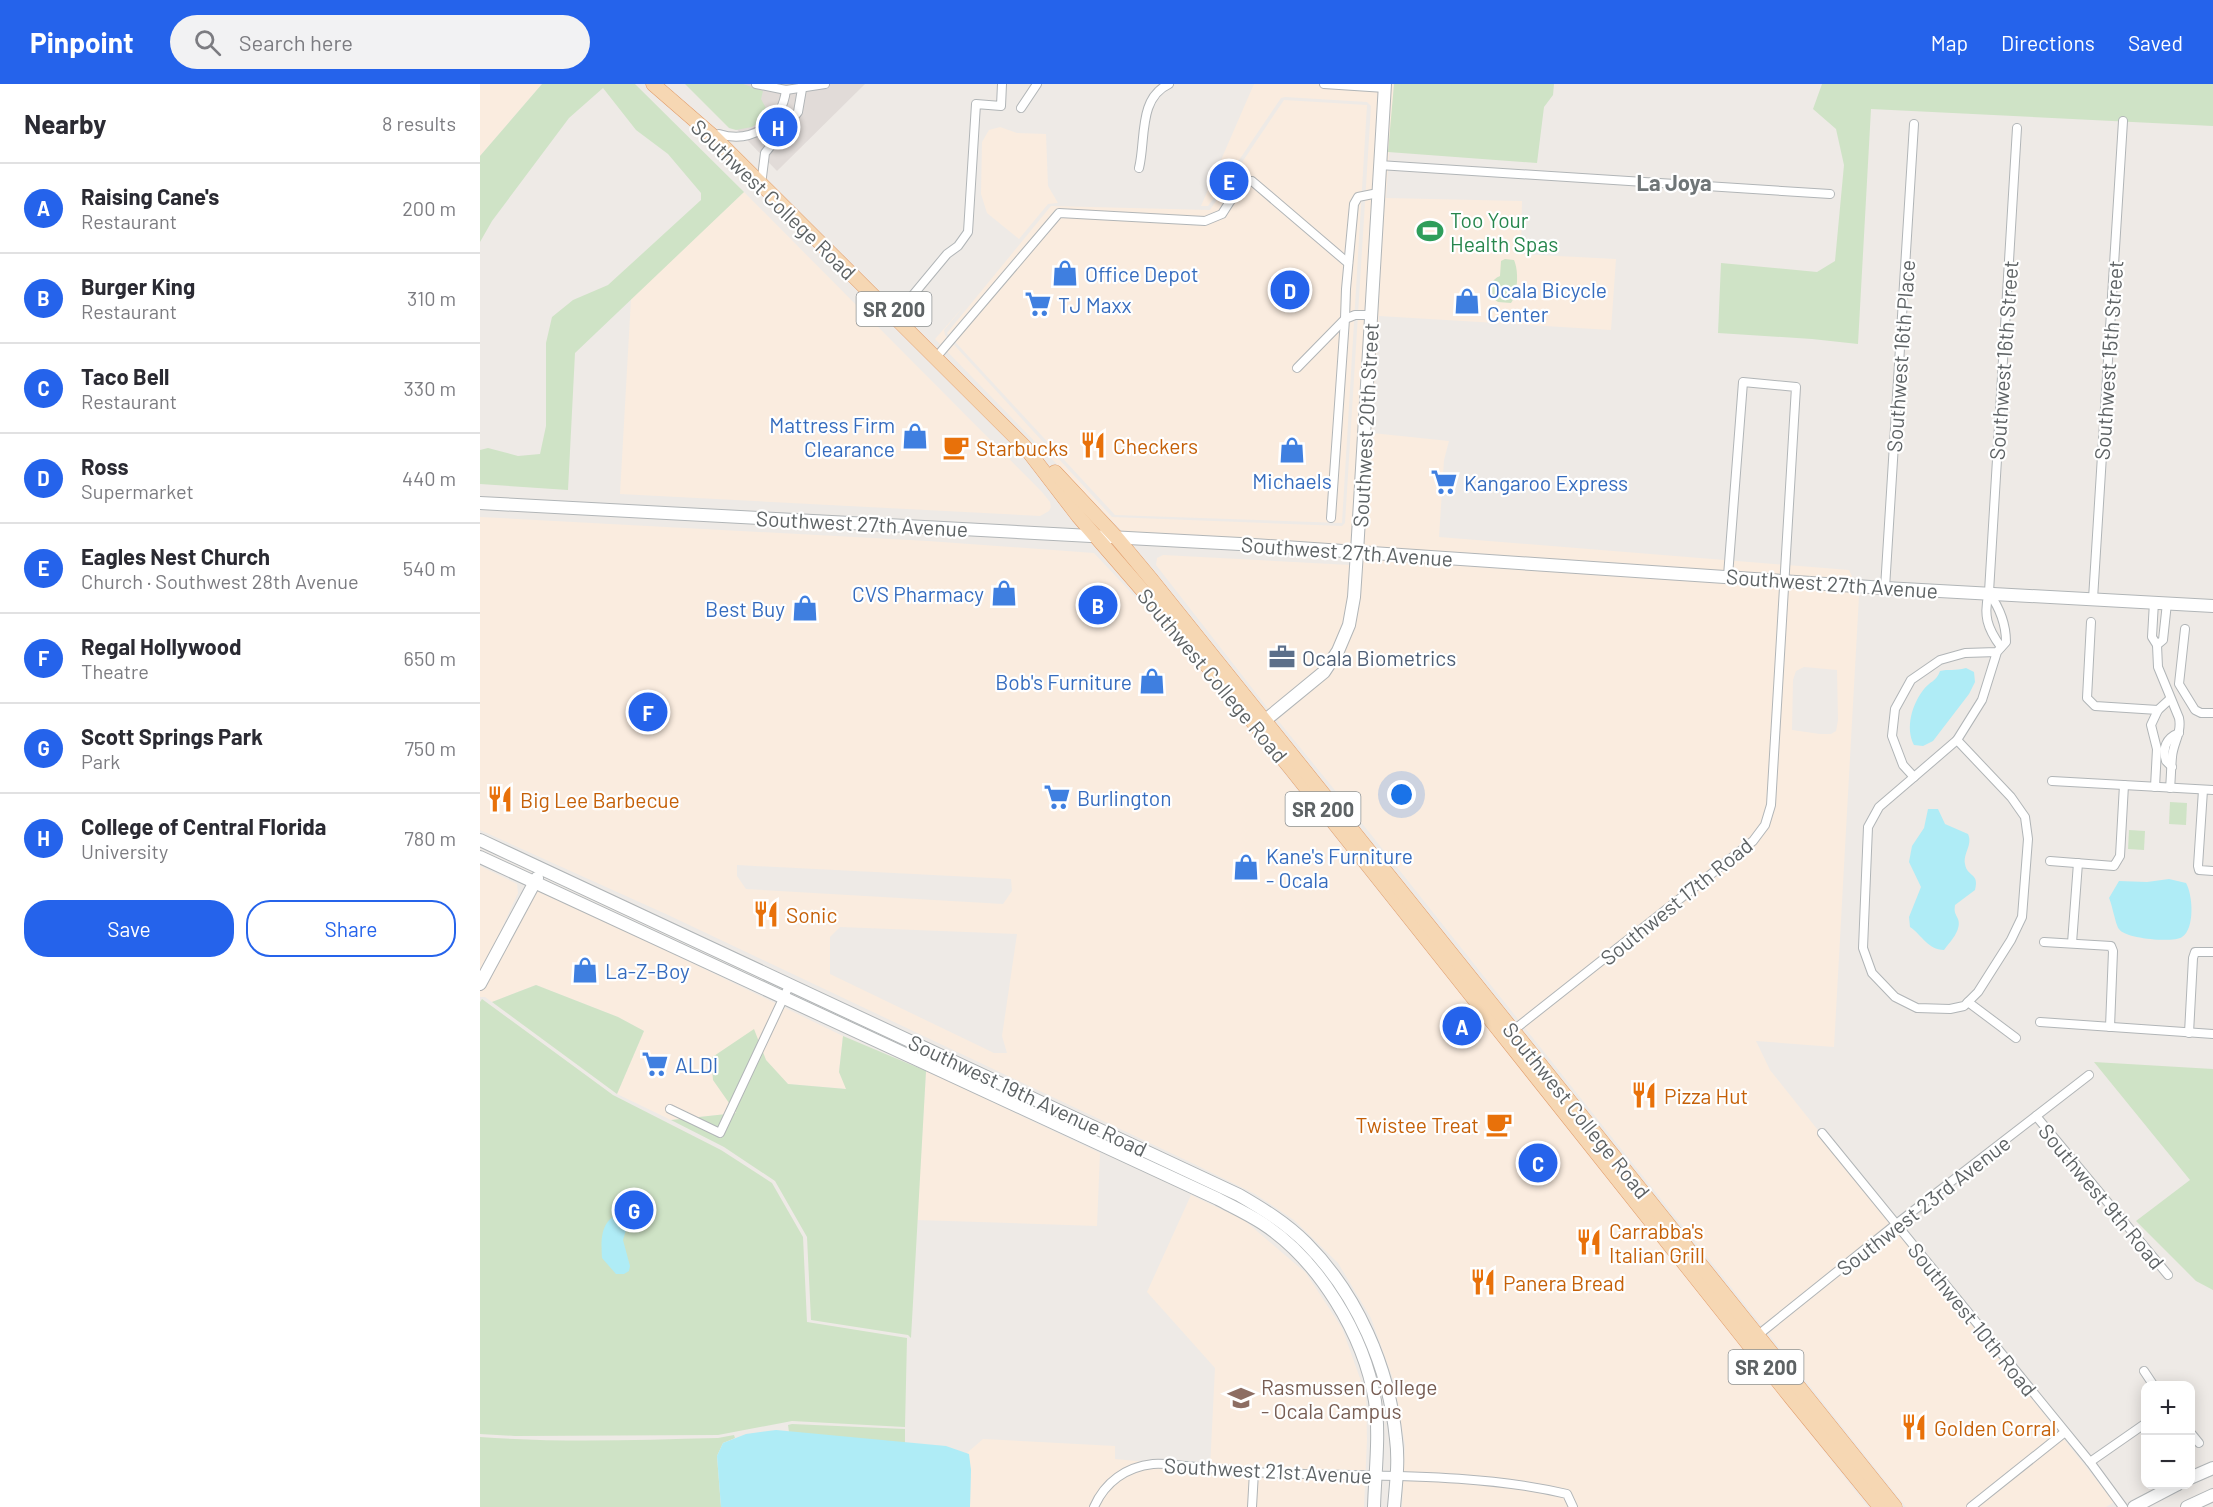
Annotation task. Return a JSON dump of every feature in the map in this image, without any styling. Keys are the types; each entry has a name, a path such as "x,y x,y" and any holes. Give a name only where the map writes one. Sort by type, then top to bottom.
{"main road":[{"name":"Southwest College Road","path":"653,84 714,137 1025,447 1078,516 1261,724"},
{"name":"Southwest College Road","path":"668,84 1004,418 1116,537 1261,724 1509,1034 1792,1399 1880,1507"},
{"name":"Southwest 20th Street","path":"1261,724 1324,672 1338,651 1349,625 1358,552 1385,86"},
{"name":"Southwest 27th Avenue","path":"480,503 1116,537 1885,588 2213,606"},
{"name":"Southwest 19th Avenue Road","path":"480,840 1239,1195 1274,1216 1305,1242 1336,1277 1369,1333 1390,1404 1396,1439 1397,1476 1394,1507"},
{"name":"Southwest 19th Avenue Road","path":"480,857 1218,1199 1264,1224 1304,1260 1321,1280 1338,1305 1360,1348 1375,1403 1374,1507"},
{"path":"480,984 488,973 542,868"},
{"name":"Southwest College Road","path":"1509,1034 1758,1335 1895,1507"},
{"path":"2195,1476 2213,1468"},
{"path":"2134,1507 2170,1489"},
{"path":"2187,1507 2213,1495"}],"street":[{"path":"756,84 786,90 825,84"},
{"path":"898,314 968,232 976,104 1001,106 1002,84"},
{"path":"1022,108 1037,84"},
{"path":"1139,168 1145,115 1158,89 1169,84"},
{"path":"1324,84 1385,86"},
{"path":"762,177 765,153 798,112 802,89"},
{"path":"719,135 732,138 742,137 761,129 774,120 781,108 786,90"},
{"name":"Southwest 15th Street","path":"2093,599 2123,121"},
{"name":"Southwest 16th Place","path":"1885,588 1914,124"},
{"name":"Southwest 16th Street","path":"1990,629 1985,606 1989,592 2017,128"},
{"path":"1379,165 1830,194"},
{"path":"939,354 1059,213 1205,221 1222,214 1243,181 1252,181 1348,263"},
{"path":"1331,518 1354,204 1358,197 1378,193"},
{"path":"1297,368 1346,319 1355,315 1371,315"},
{"name":"Southwest 17th Road","path":"1509,1034 1753,841 1765,825 1771,805 1796,387 1743,382 1728,576"},
{"path":"1957,740 2012,797 2025,818 2028,839 2022,917 2011,940 1978,992 1964,1006 1950,1010 1917,1008 1895,997 1872,973 1863,948 1868,827 1879,807 1957,740 1982,700 1999,649 2006,642 1997,604 1989,592"},
{"path":"2157,645 2163,640 2160,603"},
{"path":"2160,603 2152,637 2157,645 2158,667 2179,718 2179,733 2172,754 2170,788"},
{"path":"2091,622 2087,698 2090,703 2095,706 2158,710"},
{"path":"1999,649 1990,629 2003,623"},
{"path":"2185,628 2179,684 2195,710 2201,713 2213,713"},
{"path":"1914,777 1903,765 1892,736 1895,709 1911,680 1940,660 1965,653 1999,649"},
{"path":"2166,689 2179,684"},
{"path":"2155,787 2157,749 2151,725 2158,710 2170,699"},
{"path":"2052,781 2208,790 2198,866 2199,870 2213,871"},
{"path":"2050,861 2114,866 2118,862 2124,785"},
{"path":"2072,943 2078,863"},
{"path":"2044,942 2111,946 2113,951 2110,1027"},
{"path":"2189,1033 2193,958 2195,952 2213,952"},
{"path":"670,1109 720,1133 790,984"},
{"path":"1968,1002 2016,1038"},
{"path":"2040,1022 2213,1034"},
{"name":"Southwest 23rd Avenue","path":"1758,1335 1895,1225 2089,1075"},
{"name":"Southwest 9th Road","path":"2036,1116 2168,1275"},
{"name":"Southwest 10th Road","path":"1822,1133 2090,1462 2123,1507"},
{"path":"2144,1371 2151,1381"},
{"path":"2090,1462 2141,1426"},
{"path":"1971,1507 2065,1432"},
{"path":"2192,1435 2199,1443"},
{"name":"Southwest 21st Avenue","path":"1094,1507 1100,1495 1114,1479 1130,1470 1155,1464 1254,1472 1397,1476 1528,1485 1567,1494 1573,1507"},
{"path":"1252,1507 1254,1472"}],"shaded area":[{"path":"480,84 542,84 480,156"},
{"path":"693,84 865,84 777,171"},
{"path":"1254,84 1381,84 1353,547 1124,533 935,339 965,305 944,330 945,335 1112,517 1342,526 1345,523 1371,106 1367,102 1281,98 1208,206 1201,206"},
{"path":"1390,84 1394,84 1386,198 1522,201 1521,254 1616,259 1611,330 1379,316 1372,433 1449,441 1444,460 1439,537 1849,570 1854,581 1362,548"},
{"path":"1284,100 1367,105 1342,523 1115,515 947,333 1051,206 1210,210"},
{"path":"1000,127 1017,133 1046,134 1048,186 1058,203 1048,204 1019,239 987,213 981,194 982,142 989,130"},
{"path":"744,192 1042,492 1050,502 1049,511 1040,516 620,494 631,299"},
{"path":"480,517 928,541 1094,553 1188,653 1868,1507 1402,1507 1405,1445 1394,1382 1371,1318 1338,1263 1294,1220 1255,1194 1192,1163 668,915 480,830","holes":["737,865 1011,879 1012,891 1003,904 746,889 737,876","840,927 1017,934 1002,1036 1007,1053 994,1053 830,974 830,937"]},
{"path":"1163,555 1350,565 1349,597 1344,624 1334,649 1320,669 1270,711 1156,565 1157,558"},
{"path":"1362,556 1857,590 1859,596 1834,1047 1756,1041 1770,1070 2114,1502 2106,1507 1906,1507 1276,718 1342,653","holes":["1804,667 1837,670 1838,720 1836,731 1831,734 1820,734 1792,730 1793,680 1796,671"]},
{"path":"480,866 517,884 518,893 480,976"},
{"path":"537,888 843,1036 839,1072 847,1089 788,1084 766,1060 754,1030 713,1080 737,1113 671,1120 617,1094 644,1031 618,1017 536,985 492,1002 485,997 480,997 480,991 492,974"},
{"path":"926,1071 1100,1153 1097,1226 917,1220"},
{"path":"1191,1195 1244,1220 1306,1273 1342,1328 1366,1395 1367,1440 1364,1507 970,1507 971,1470 967,1453 983,1439 1115,1446 1115,1459 1210,1468 1215,1368 1147,1292"}],"green space":[{"path":"542,84 635,84 744,192 575,353 568,490 480,484 480,450 488,448 518,456 540,454 546,426 546,343 552,317 573,300 608,285 701,200 701,193 668,154 636,130 603,88 569,118 492,221 480,242 480,156"},
{"path":"685,84 743,84 763,91 761,99 768,116 752,127 736,130 729,128"},
{"path":"1394,84 1554,84 1553,95 1544,107 1537,163 1388,152"},
{"path":"1822,84 2213,84 2213,126 1871,109 1858,344 1718,333 1721,263 1817,272 1835,261 1844,165 1836,129 1813,109"},
{"path":"1514,260 1517,270 1516,288 1511,303 1498,302 1489,296 1491,284 1500,276 1501,261"},
{"path":"2170,802 2187,803 2186,825 2169,824"},
{"path":"2129,830 2145,831 2144,850 2128,849"},
{"path":"536,985 618,1017 644,1031 617,1094 492,1002"},
{"path":"482,999 613,1095 721,1150 772,1183 803,1237 807,1322 907,1338 905,1427 792,1421 718,1435 515,1436 480,1434 480,1002"},
{"path":"754,1029 766,1060 788,1084 846,1089 839,1072 843,1036 926,1071 911,1338 908,1335 811,1320 807,1237 775,1181 724,1147 671,1120 736,1113 713,1080 711,1058"},
{"path":"2094,1062 2213,1069 2213,1290 2196,1281 2136,1221 2190,1180"},
{"path":"788,1425 905,1429 905,1443 789,1432"},
{"path":"734,1435 735,1438 723,1443 717,1456 721,1507 480,1507 480,1437 599,1440 718,1438"}],"water":[{"path":"1966,668 1974,672 1975,682 1969,694 1933,741 1923,746 1914,745 1910,724 1913,709 1920,695 1940,671"},
{"path":"1928,809 1938,809 1945,824 1968,834 1965,864 1976,881 1975,890 1955,905 1959,923 1955,936 1944,950 1929,945 1910,927 1909,917 1921,887 1909,862 1912,846 1924,828"},
{"path":"2169,879 2186,883 2188,888 2192,912 2189,927 2182,937 2170,940 2139,938 2119,929 2109,898 2119,881 2147,882"},
{"path":"618,1214 629,1220 623,1240 630,1266 629,1271 624,1274 616,1274 602,1258 602,1239 605,1227 612,1217"},
{"path":"776,1430 946,1446 969,1454 970,1507 721,1507 717,1456 723,1443 746,1434"}],"place":[{"name":"College of Central Florida","path":"778,127"},
{"name":"Eagles Nest Church","path":"1229,181"},
{"name":"Too Your Health Spas","path":"1430,231"},
{"name":"Office Depot","path":"1065,273"},
{"name":"Ross","path":"1290,290"},
{"name":"Ocala Bicycle Center","path":"1467,301"},
{"name":"TJ Maxx","path":"1038,304"},
{"name":"Mattress Firm Clearance","path":"915,436"},
{"name":"Checkers","path":"1093,445"},
{"name":"Starbucks","path":"956,447"},
{"name":"Michaels","path":"1292,450"},
{"name":"Kangaroo Express","path":"1444,482"},
{"name":"CVS Pharmacy","path":"1004,593"},
{"name":"Burger King","path":"1098,605"},
{"name":"Best Buy","path":"805,608"},
{"name":"Ocala Biometrics","path":"1282,657"},
{"name":"Bob's Furniture","path":"1152,681"},
{"name":"Regal Hollywood","path":"648,712"},
{"name":"Burlington","path":"1057,797"},
{"name":"Big Lee Barbecue","path":"500,799"},
{"name":"Kane's Furniture - Ocala","path":"1246,867"},
{"name":"Sonic","path":"766,914"},
{"name":"La-Z-Boy","path":"585,970"},
{"name":"Raising Cane's","path":"1462,1026"},
{"name":"ALDI","path":"655,1064"},
{"name":"Pizza Hut","path":"1644,1095"},
{"name":"Twistee Treat","path":"1499,1124"},
{"name":"Taco Bell","path":"1538,1163"},
{"name":"Scott Springs Park","path":"634,1210"},
{"name":"Carrabba's Italian Grill","path":"1589,1242"},
{"name":"Panera Bread","path":"1483,1282"},
{"name":"Rasmussen College - Ocala Campus","path":"1241,1398"},
{"name":"Golden Corral","path":"1914,1427"}],"district":[{"name":"La Joya","path":"1674,182"}]}
